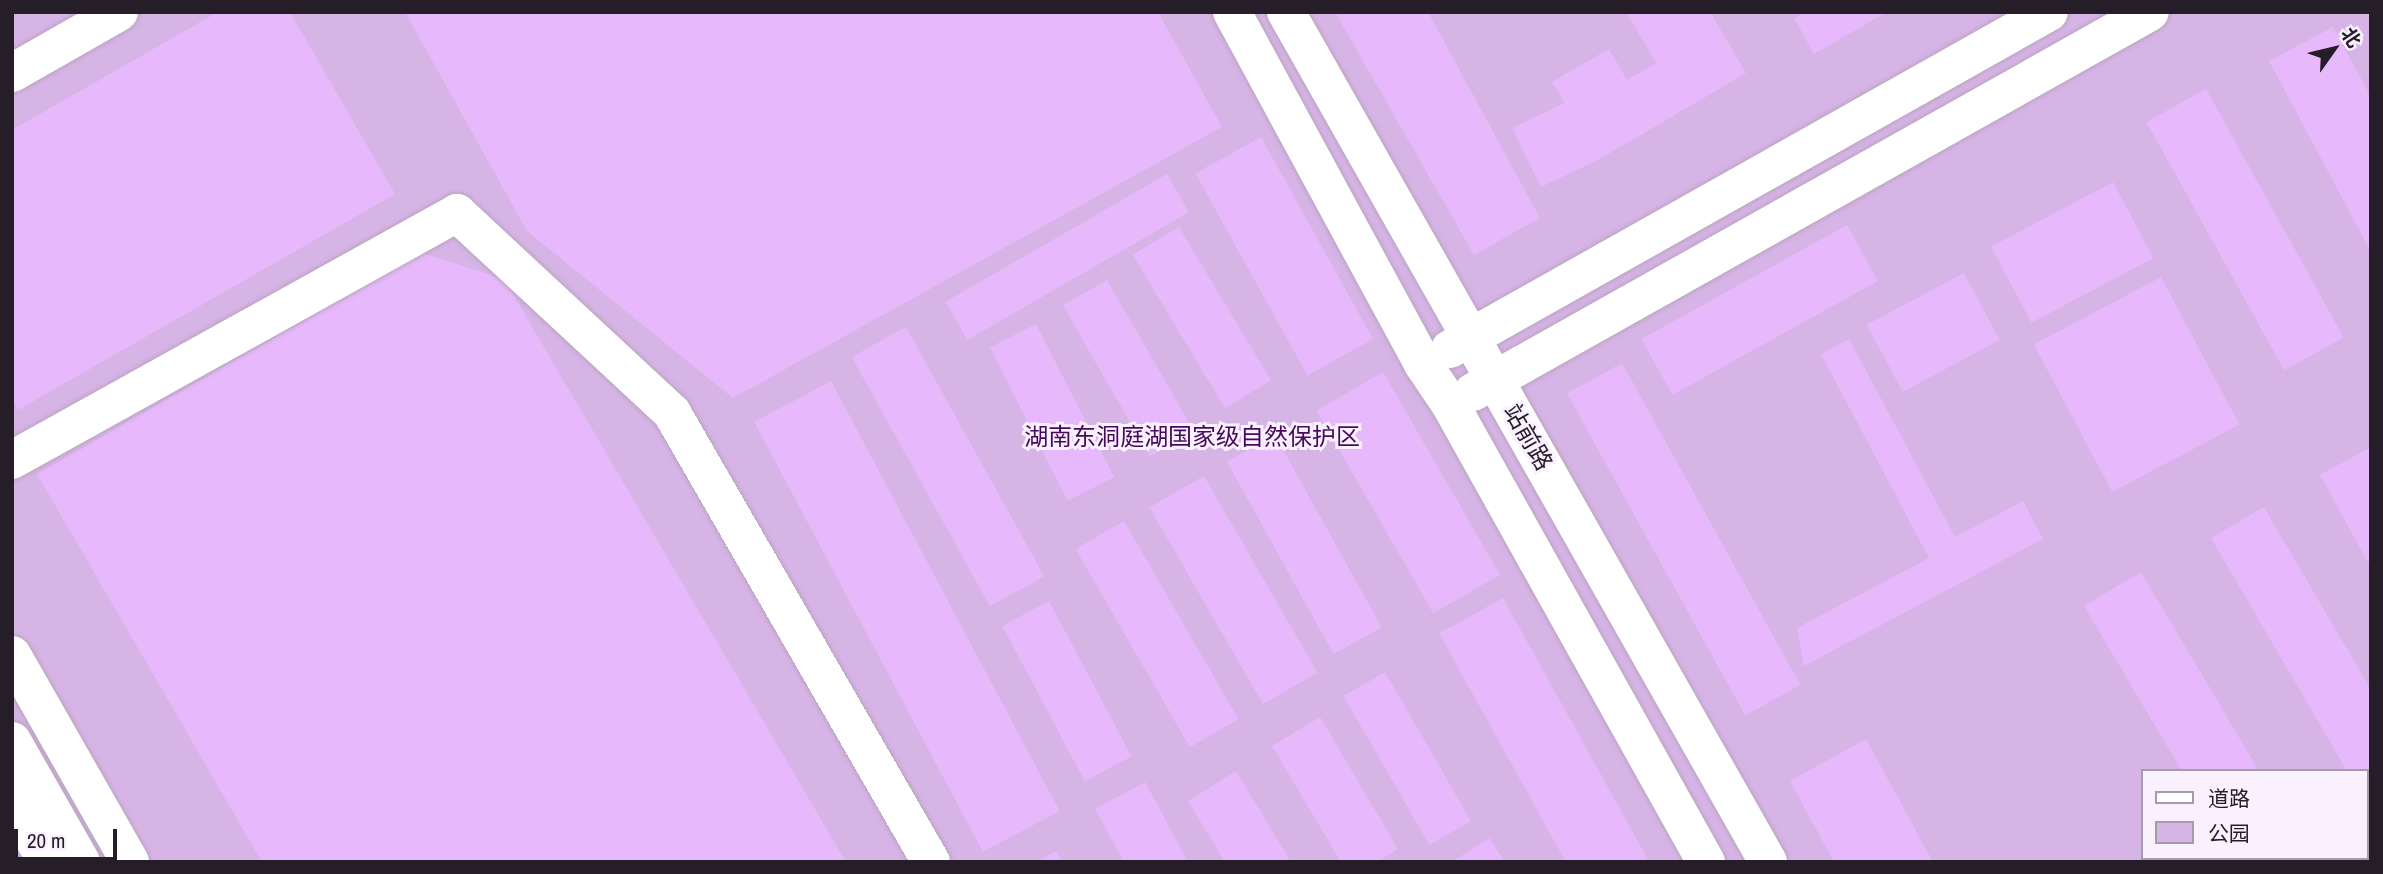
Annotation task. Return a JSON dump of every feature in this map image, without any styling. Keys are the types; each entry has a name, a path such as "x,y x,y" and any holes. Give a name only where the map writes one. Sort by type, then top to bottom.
{"main road":[{"path":"12,73 119,12"},
{"path":"1232,12 1423,364 1450,404 1706,862"},
{"name":"站前路","path":"1286,12 1768,862"},
{"path":"1423,364 2049,12"},
{"path":"1450,404 2150,12"},
{"path":"12,460 457,214 672,413 931,862"},
{"path":"12,655 130,862"},
{"path":"12,741 81,862"},
{"path":"12,801 47,862"}],"green space":[{"name":"湖南东洞庭湖国家级自然保护区","path":"12,12 2371,12 2371,862 12,862"}],"building":[{"path":"218,12 290,12 395,194 18,410 12,399 12,130"},
{"path":"405,12 1158,12 1222,127 733,398 527,231"},
{"path":"1335,12 1428,12 1540,218 1474,255"},
{"path":"1626,12 1710,12 1746,73 1598,160 1541,187 1512,128 1565,103 1552,82 1609,49 1627,80 1656,63"},
{"path":"1804,12 1887,12 1814,54 1794,18"},
{"path":"2333,27 2371,97 2371,252 2269,61"},
{"path":"2206,89 2344,337 2284,370 2147,122"},
{"path":"1261,137 1373,339 1307,375 1195,173"},
{"path":"1167,174 1189,212 967,340 945,302"},
{"path":"2113,182 2153,258 2032,323 1991,247"},
{"path":"1847,225 1878,281 1672,395 1641,339"},
{"path":"1179,227 1271,380 1225,408 1133,255"},
{"path":"422,253 504,279 846,862 262,862 37,474"},
{"path":"1964,273 2000,340 1903,392 1867,325"},
{"path":"2161,277 2239,424 2112,492 2034,345"},
{"path":"1107,280 1194,431 1150,456 1063,306"},
{"path":"1036,324 1114,477 1068,501 990,348"},
{"path":"906,327 1044,576 990,606 852,357"},
{"path":"1849,339 1955,537 2023,501 2043,539 1804,666 1797,628 1929,558 1821,354"},
{"path":"1622,363 1800,685 1745,715 1567,394"},
{"path":"1383,372 1500,575 1433,613 1316,410"},
{"path":"831,381 1060,811 983,852 754,422"},
{"path":"1275,435 1382,627 1334,654 1227,462"},
{"path":"2371,447 2371,568 2320,475"},
{"path":"1204,476 1318,673 1263,704 1149,508"},
{"path":"2264,507 2371,690 2371,811 2369,769 2346,769 2211,538"},
{"path":"1124,521 1238,719 1190,747 1076,549"},
{"path":"2141,572 2258,769 2181,769 2084,606"},
{"path":"1503,598 1649,861 1566,862 1439,633"},
{"path":"1049,601 1132,756 1085,781 1002,626"},
{"path":"1385,672 1471,821 1429,845 1343,696"},
{"path":"1320,717 1398,849 1377,862 1341,862 1272,746"},
{"path":"1866,739 1933,862 1834,862 1790,781"},
{"path":"1236,771 1291,862 1225,862 1188,801"},
{"path":"1145,782 1188,862 1124,862 1095,809"},
{"path":"1489,838 1505,862 1452,862"},
{"path":"1056,851 1063,862 1037,862"},
{"path":"2234,860 2311,860 2311,862"}]}
